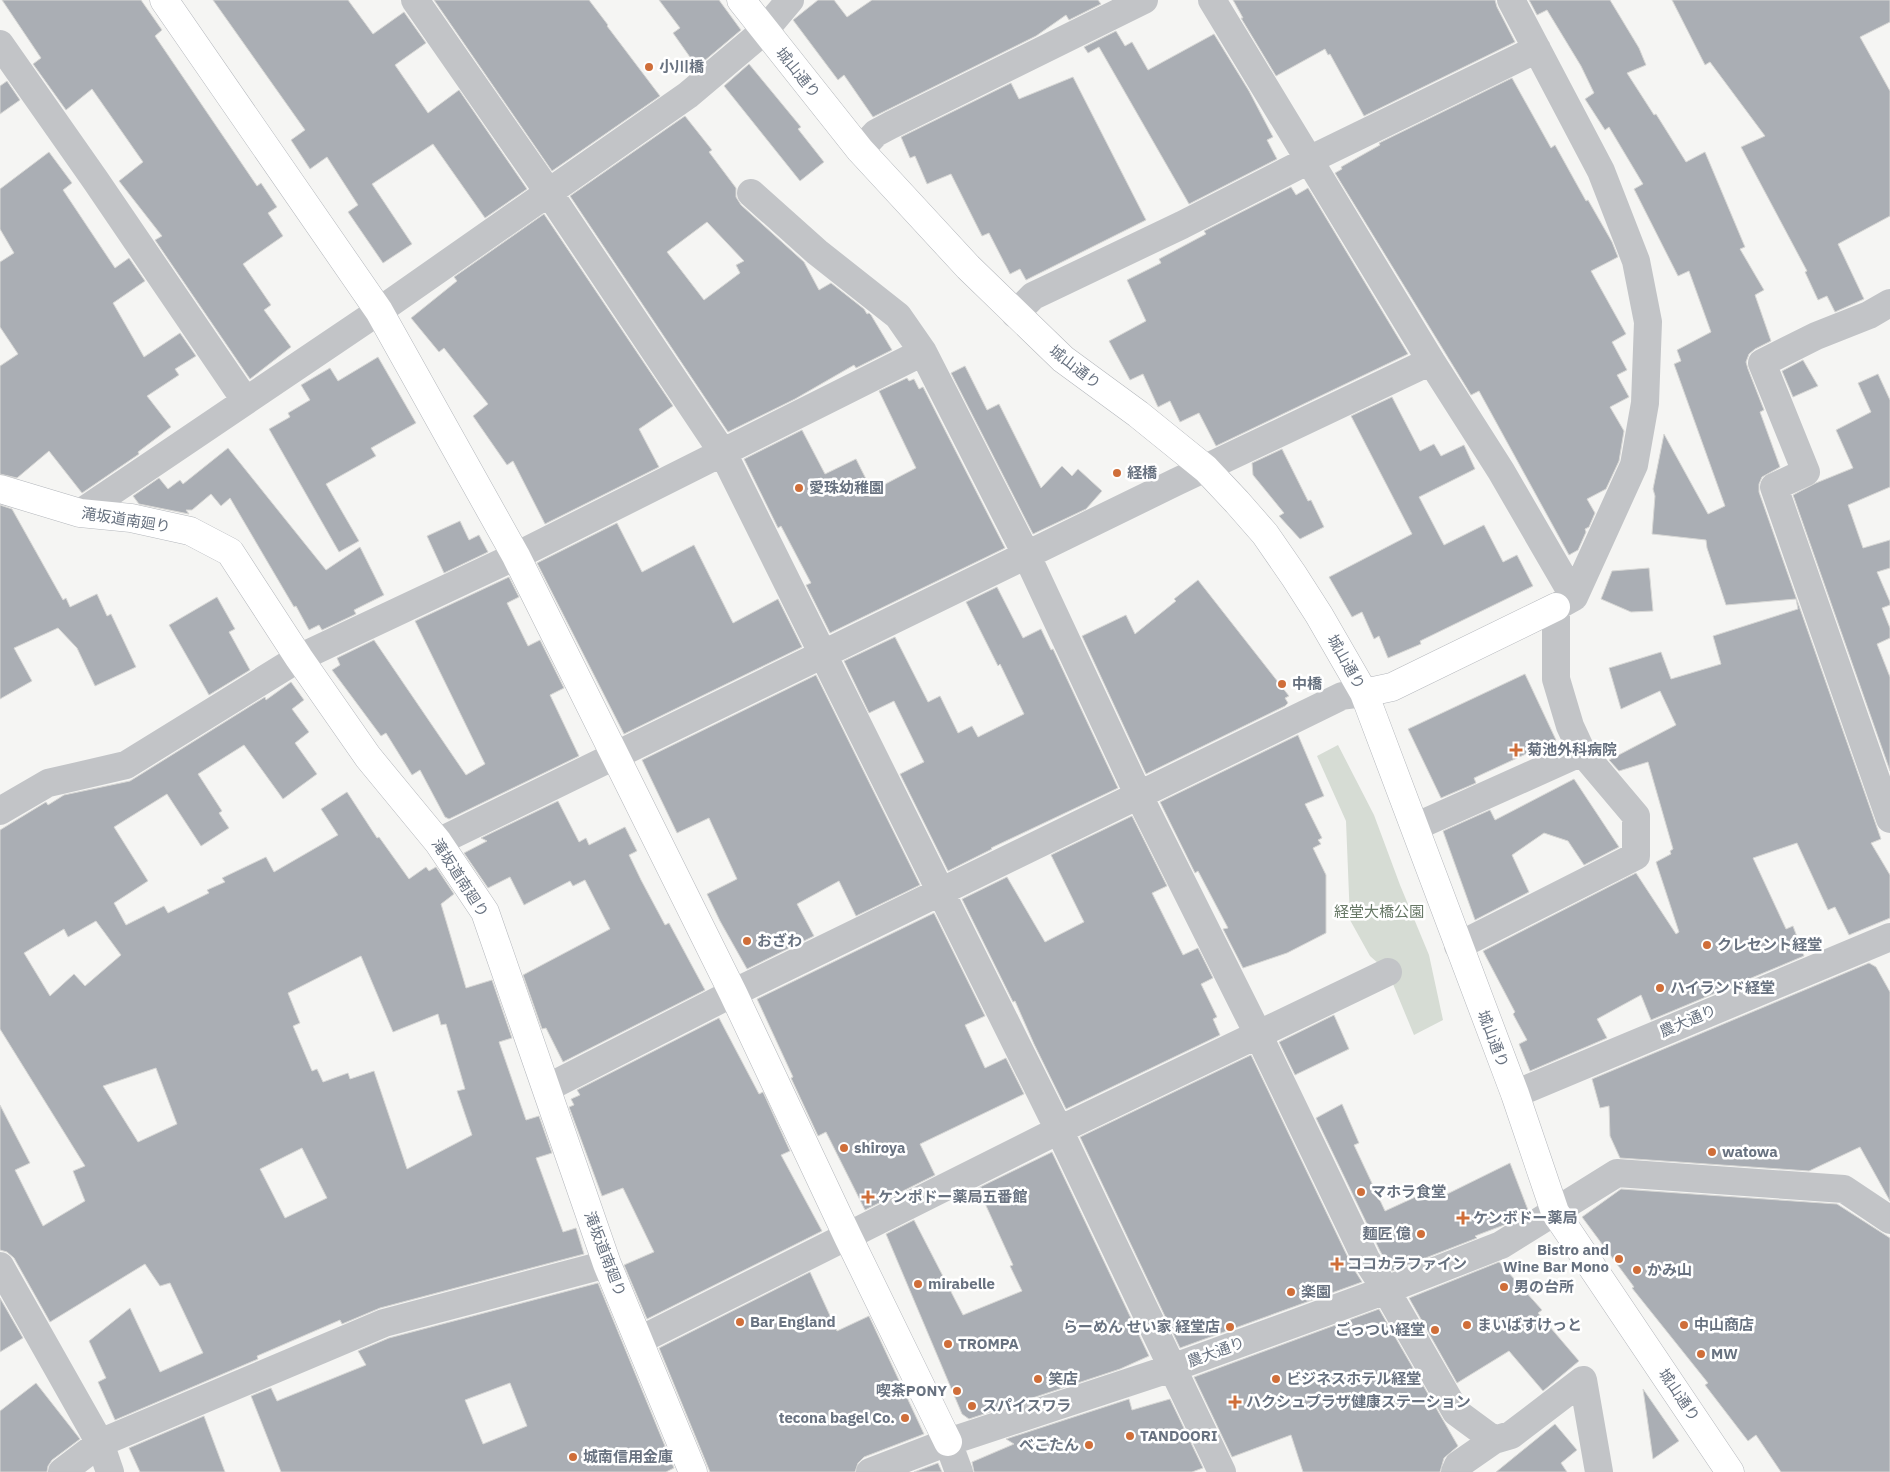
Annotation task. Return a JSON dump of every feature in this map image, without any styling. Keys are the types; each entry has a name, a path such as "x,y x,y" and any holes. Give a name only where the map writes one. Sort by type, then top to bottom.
{"street":[{"path":"164,0 379,311 516,556 733,993 848,1237 948,1442 960,1472"},
{"path":"415,0 549,193 723,453 1059,1130 1222,1472"},
{"name":"城山通り","path":"741,0 860,150 962,260 1063,359 1138,414 1206,469 1265,534 1319,615 1364,693 1515,1094 1555,1212 1730,1472"},
{"path":"80,514 245,400 379,311 688,95 764,31 790,0"},
{"path":"860,150 876,133 891,125 1144,0"},
{"path":"1212,0 1430,361 1501,471 1565,602"},
{"path":"1458,946 1636,856 1636,816 1582,752 1570,726 1556,679 1565,602 1634,466 1645,403 1648,322 1636,261 1604,180 1511,0"},
{"path":"0,44 245,400"},
{"path":"1015,314 1033,296 1182,225 1309,160 1537,49"},
{"path":"751,193 818,252 898,316 923,352 1027,556 1139,796 1258,1034 1366,1259 1386,1290 1456,1412 1494,1440"},
{"path":"1890,303 1868,315 1816,336 1762,363 1806,472 1774,487 1890,819"},
{"path":"0,811 48,783 126,765 299,658 516,556 923,352"},
{"path":"438,842 1430,361"},
{"name":"滝坂道南廻り","path":"0,490 80,514 131,518 190,530 230,552 299,658 368,757 438,842 485,912 607,1264 693,1472"},
{"path":"547,1088 733,993 1342,696 1392,687 1565,602"},
{"path":"1415,827 1582,752"},
{"name":"農大通り","path":"1515,1094 1890,937"},
{"path":"640,1340 1059,1130 1388,972"},
{"name":"農大通り","path":"870,1472 948,1442 1172,1368 1386,1290 1501,1245 1617,1173 1844,1189 1890,1220"},
{"path":"62,1472 100,1444 384,1323 607,1264"},
{"path":"0,1266 100,1444 110,1472"},
{"path":"1455,1472 1458,1466 1494,1440 1511,1435 1583,1380 1599,1472"}],"green space":[{"name":"経堂大橋公園","path":"1338,745 1374,815 1429,955 1443,1020 1414,1035 1388,972 1370,956 1350,920 1346,821 1317,756"}],"building":[{"path":"2,0 141,0 162,30 155,36 257,186 261,183 277,207 268,213 283,236 243,264 271,305 264,310 291,347 250,379 155,240 162,236 119,181 143,162 92,89 66,110 33,64 41,58"},
{"path":"213,0 348,0 373,34 404,12 426,43 395,65 428,113 459,90 527,189 485,218 433,144 372,184 412,244 383,263 348,212 358,205 327,157 310,169 291,140 305,130"},
{"path":"434,0 589,0 660,96 552,171"},
{"path":"659,0 719,0 741,30 697,67 673,33 680,28"},
{"path":"818,0 834,0 847,17 872,0 1098,0 1101,4 1069,20 1066,15 1036,36 873,117 844,75 838,80 793,20"},
{"path":"1233,0 1495,0 1515,42 1364,116 1330,54 1328,55 1325,49 1276,76 1241,18 1243,18"},
{"path":"1529,0 1610,0 1639,48 1646,65 1627,73 1654,115 1656,114 1686,162 1705,152 1745,247 1740,249 1764,290 1755,295 1771,341 1749,354 1746,362 1764,410 1760,412 1780,467 1762,477 1759,484 1759,492 1881,839 1871,843 1890,875 1890,918 1849,935 1835,907 1828,910 1797,843 1753,858 1786,929 1793,926 1804,956 1651,1020 1641,995 1597,1019 1607,1038 1530,1071 1519,1044 1527,1040 1513,1014 1515,1012 1483,951 1636,873 1676,934 1679,932 1656,862 1671,854 1670,851 1673,849 1648,762 1619,771 1609,760 1676,725 1660,691 1621,709 1609,668 1661,652 1671,679 1721,664 1713,636 1798,609 1796,599 1726,605 1706,540 1652,534 1655,496 1653,489 1664,434 1708,514 1725,506 1674,364 1681,361 1677,350 1711,332 1689,271 1678,276 1634,189 1643,184 1609,127 1605,130 1585,99 1594,93 1581,66 1547,10 1537,15"},
{"path":"1672,0 1890,0 1890,22 1860,37 1890,91 1890,216 1838,244 1864,299 1835,312 1827,296 1818,300 1805,272 1807,271 1741,147 1765,136 1710,62 1705,65"},
{"path":"1116,31 1125,46 1132,42 1148,70 1214,34 1249,91 1273,137 1267,140 1277,159 1189,204 1099,47 1088,53 1084,47"},
{"path":"749,64 801,127 798,129 824,162 800,181 724,86"},
{"path":"1073,77 1146,220 1026,280 1020,269 1010,274 989,233 982,236 951,174 927,184 915,156 910,158 901,137 1011,83 1019,99"},
{"path":"1512,78 1551,148 1555,145 1586,201 1588,200 1612,242 1618,257 1591,271 1626,334 1612,342 1627,370 1617,375 1629,397 1610,407 1624,431 1619,461 1606,489 1587,499 1595,513 1589,527 1585,529 1586,532 1578,550 1569,555 1479,391 1471,395 1335,173 1342,169 1341,167 1380,145 1379,143"},
{"path":"7,81 20,100 0,114 0,86"},
{"path":"685,116 712,150 709,152 736,188 736,197 741,205 804,262 819,290 831,283 864,309 867,314 869,313 892,350 856,368 854,365 795,399 728,432 570,196","holes":["707,222 744,261 736,265 740,273 704,300 667,252"]},
{"path":"49,152 72,183 63,190 115,268 129,258 145,281 113,303 144,357 180,333 196,356 175,369 179,375 147,396 171,427 138,452 139,454 82,493 49,451 17,478 0,474 0,366 18,354 0,327 0,262 14,253 0,229 0,189"},
{"path":"1291,187 1296,195 1308,188 1408,354 1216,446 1199,413 1180,422 1170,401 1158,407 1143,374 1130,380 1109,341 1146,321 1127,280 1161,263 1159,259 1206,234 1204,231"},
{"path":"544,214 673,406 639,429 659,467 545,524 513,461 507,465 473,416 488,404 444,348 439,352 411,318 457,281 454,277"},
{"path":"378,357 416,423 371,448 376,456 326,484 359,541 339,552 269,429 290,417 288,413 310,400 301,385 330,368 338,381"},
{"path":"1803,360 1818,386 1793,397 1782,371"},
{"path":"965,366 987,410 999,404 1041,488 1062,466 1072,476 1078,469 1102,491 1086,509 1033,534 951,373"},
{"path":"1878,374 1890,400 1890,487 1848,505 1863,548 1890,540 1890,568 1877,572 1890,602 1890,605 1882,608 1890,628 1890,638 1877,644 1890,677 1890,771 1793,495 1816,483 1853,468 1836,430 1871,412 1858,383"},
{"path":"907,378 909,381 914,379 919,389 923,387 1005,548 830,633 806,585 811,583 781,526 778,528 744,459 802,430 825,474 856,459 872,491 916,468 879,391"},
{"path":"1392,397 1420,451 1434,444 1441,456 1464,445 1475,469 1419,497 1444,545 1484,525 1503,562 1517,555 1533,586 1420,641 1421,644 1388,658 1379,636 1374,639 1362,612 1352,617 1329,577 1412,534 1351,416"},
{"path":"228,448 326,570 360,547 384,595 354,610 356,614 322,630 319,625 309,630 230,498 221,506 211,494 192,510 186,510 189,514 139,504 133,496 159,478 168,489 180,480 183,484"},
{"path":"1282,449 1308,501 1311,500 1324,527 1300,539 1279,516 1284,513 1253,475 1252,463"},
{"path":"0,505 12,509 63,600 66,598 70,607 97,594 107,616 111,614 136,667 95,686 77,648 58,628 14,648 32,681 0,699"},
{"path":"460,521 469,540 479,535 488,552 444,573 427,536"},
{"path":"617,523 642,572 694,545 733,623 778,599 802,647 624,734 537,563"},
{"path":"1649,568 1653,611 1631,612 1601,599 1612,571"},
{"path":"509,577 519,597 507,603 528,646 540,640 564,688 550,695 579,756 449,819 445,817 420,770 412,775 386,733 381,736 332,670 340,665 337,658 374,640 466,775 485,764 415,621"},
{"path":"1198,580 1289,696 1285,698 1288,703 1146,774 1082,636 1126,615 1135,634 1176,601 1174,599"},
{"path":"997,587 1023,638 1041,629 1051,650 1053,649 1118,788 991,848 948,871 900,774 924,762 894,701 869,713 844,661 895,637 928,702 940,696 958,733 972,726 978,737 1024,714 1000,664 998,666 966,602"},
{"path":"217,597 235,629 229,632 250,670 209,695 169,625"},
{"path":"1525,674 1556,740 1474,778 1476,783 1441,798 1408,729"},
{"path":"816,675 920,885 856,916 839,881 797,904 814,936 747,969 707,894 737,879 709,818 677,833 642,760"},
{"path":"291,682 304,700 292,709 309,732 295,743 317,774 283,799 244,745 198,774 222,811 219,813 229,828 201,846 167,794 114,827 148,881 114,903 126,925 164,906 168,913 209,893 207,890 225,882 222,878 266,857 274,872 338,835 321,809 347,792 377,838 379,837 409,879 426,867 429,871 436,867 454,894 441,904 466,988 492,980 512,1038 499,1042 526,1120 539,1116 552,1153 536,1158 563,1232 576,1228 584,1254 380,1308 342,1324 340,1320 257,1356 258,1359 115,1420 98,1382 106,1378 89,1341 130,1308 160,1372 203,1353 170,1283 160,1286 145,1264 50,1322 14,1258 7,1252 0,1250 0,1105 30,1163 15,1170 43,1226 85,1201 73,1171 85,1166 0,1029 0,830 46,802 48,805 64,795 130,781 265,697 266,700","holes":["96,921 121,955 85,986 74,974 50,996 24,953 64,929 68,937","361,956 393,1032 438,1014 441,1025 446,1024 465,1089 457,1091 472,1135 407,1169 374,1071 350,1079 348,1073 323,1082 317,1069 312,1071 293,1026 300,1023 288,993","156,1068 177,1124 138,1142 103,1086","302,1148 327,1198 285,1218 260,1169"]},
{"path":"1298,735 1324,796 1305,804 1322,838 1318,840 1321,844 1313,848 1326,875 1326,933 1287,953 1243,968 1223,929 1228,928 1198,871 1195,873 1160,802"},
{"path":"1574,779 1619,847 1584,865 1568,841 1544,833 1512,855 1529,892 1475,920 1443,831 1490,810 1495,820"},
{"path":"558,801 579,842 586,838 589,845 625,827 637,851 629,855 641,880 665,925 669,923 705,990 563,1062 546,1028 542,1029 523,975 610,929 585,880 573,886 570,881 524,905 510,877 488,888 464,853 487,841 481,838"},
{"path":"1132,816 1167,886 1152,893 1183,955 1198,948 1213,978 1201,984 1217,1017 1213,1019 1220,1035 1066,1109 1015,1001 1013,1002 962,899 1007,877 1045,942 1084,922 1051,855"},
{"path":"934,913 985,1016 965,1025 985,1068 1006,1058 1024,1094 920,1144 935,1175 865,1210 826,1132 818,1136 757,999"},
{"path":"1869,963 1876,967 1890,992 1890,1201 1860,1147 1809,1171 1620,1158 1610,1136 1609,1106 1600,1108 1592,1079"},
{"path":"1334,1015 1349,1049 1295,1075 1279,1042"},
{"path":"719,1018 759,1094 763,1092 790,1151 781,1155 822,1231 647,1319 624,1265 654,1252 623,1188 602,1196 569,1107 574,1105 571,1099 580,1095 577,1090"},
{"path":"1251,1055 1352,1266 1362,1282 1180,1348 1080,1137"},
{"path":"1342,1104 1359,1143 1354,1145 1385,1211 1435,1188 1439,1198 1510,1163 1528,1210 1504,1225 1475,1236 1477,1238 1392,1271 1380,1251 1316,1118"},
{"path":"1052,1152 1149,1356 1120,1369 969,1419 962,1414 886,1234 914,1220 963,1315 1022,1291 1010,1266 1013,1265 978,1188"},
{"path":"1621,1189 1837,1204 1890,1238 1890,1472 1781,1472 1756,1435 1748,1441 1705,1385 1708,1383 1632,1288 1634,1287 1582,1217"},
{"path":"1499,1262 1542,1310 1538,1313 1579,1361 1543,1391 1509,1351 1457,1383 1409,1298"},
{"path":"810,1272 837,1331 869,1316 924,1434 864,1457 858,1463 855,1472 710,1472 659,1348"},
{"path":"598,1283 674,1468 666,1472 281,1472 251,1396 271,1388 277,1401 366,1365 358,1351 389,1338","holes":["510,1383 527,1426 483,1444 465,1400"]},
{"path":"0,1298 23,1338 0,1352"},
{"path":"1379,1309 1458,1446 1444,1458 1440,1472 1303,1472 1291,1435 1232,1457 1194,1377"},
{"path":"36,1383 80,1439 52,1460 47,1472 0,1472 0,1411"},
{"path":"1643,1389 1679,1441 1653,1459"},
{"path":"1129,1399 1132,1410 1170,1399 1203,1468 1192,1472 974,1472 972,1462 1014,1444 1006,1439"},
{"path":"204,1416 225,1472 140,1472 129,1448"},
{"path":"1555,1424 1577,1450 1561,1463 1567,1472 1496,1472"},
{"path":"938,1463 942,1472 914,1472"}],"place":[{"name":"小川橋","path":"649,67"},
{"name":"経橋","path":"1117,473"},
{"name":"愛珠幼稚園","path":"799,488"},
{"name":"中橋","path":"1282,684"},
{"name":"菊池外科病院","path":"1516,750"},
{"name":"おざわ","path":"747,941"},
{"name":"クレセント経堂","path":"1707,945"},
{"name":"ハイランド経堂","path":"1660,988"},
{"name":"shiroya","path":"844,1148"},
{"name":"watowa","path":"1712,1152"},
{"name":"マホラ食堂","path":"1361,1192"},
{"name":"ケンポドー薬局五番館","path":"868,1197"},
{"name":"ケンボドー薬局","path":"1463,1218"},
{"name":"麺匠 億","path":"1421,1234"},
{"name":"Bistro and Wine Bar Mono","path":"1619,1259"},
{"name":"ココカラファイン","path":"1337,1264"},
{"name":"かみ山","path":"1637,1270"},
{"name":"mirabelle","path":"918,1284"},
{"name":"男の台所","path":"1504,1287"},
{"name":"楽園","path":"1291,1292"},
{"name":"Bar England","path":"740,1322"},
{"name":"まいばすけっと","path":"1467,1325"},
{"name":"中山商店","path":"1684,1325"},
{"name":"らーめん せい家 経堂店","path":"1230,1327"},
{"name":"ごっつい経堂","path":"1435,1330"},
{"name":"TROMPA","path":"948,1344"},
{"name":"MW","path":"1701,1354"},
{"name":"笑店","path":"1038,1379"},
{"name":"ビジネスホテル経堂","path":"1276,1379"},
{"name":"喫茶PONY","path":"957,1391"},
{"name":"ハクシュプラザ健康ステーション","path":"1235,1402"},
{"name":"スパイスワラ","path":"972,1406"},
{"name":"tecona bagel Co.","path":"905,1418"},
{"name":"TANDOORI","path":"1130,1436"},
{"name":"べこたん","path":"1089,1445"},
{"name":"城南信用金庫","path":"573,1457"}]}
